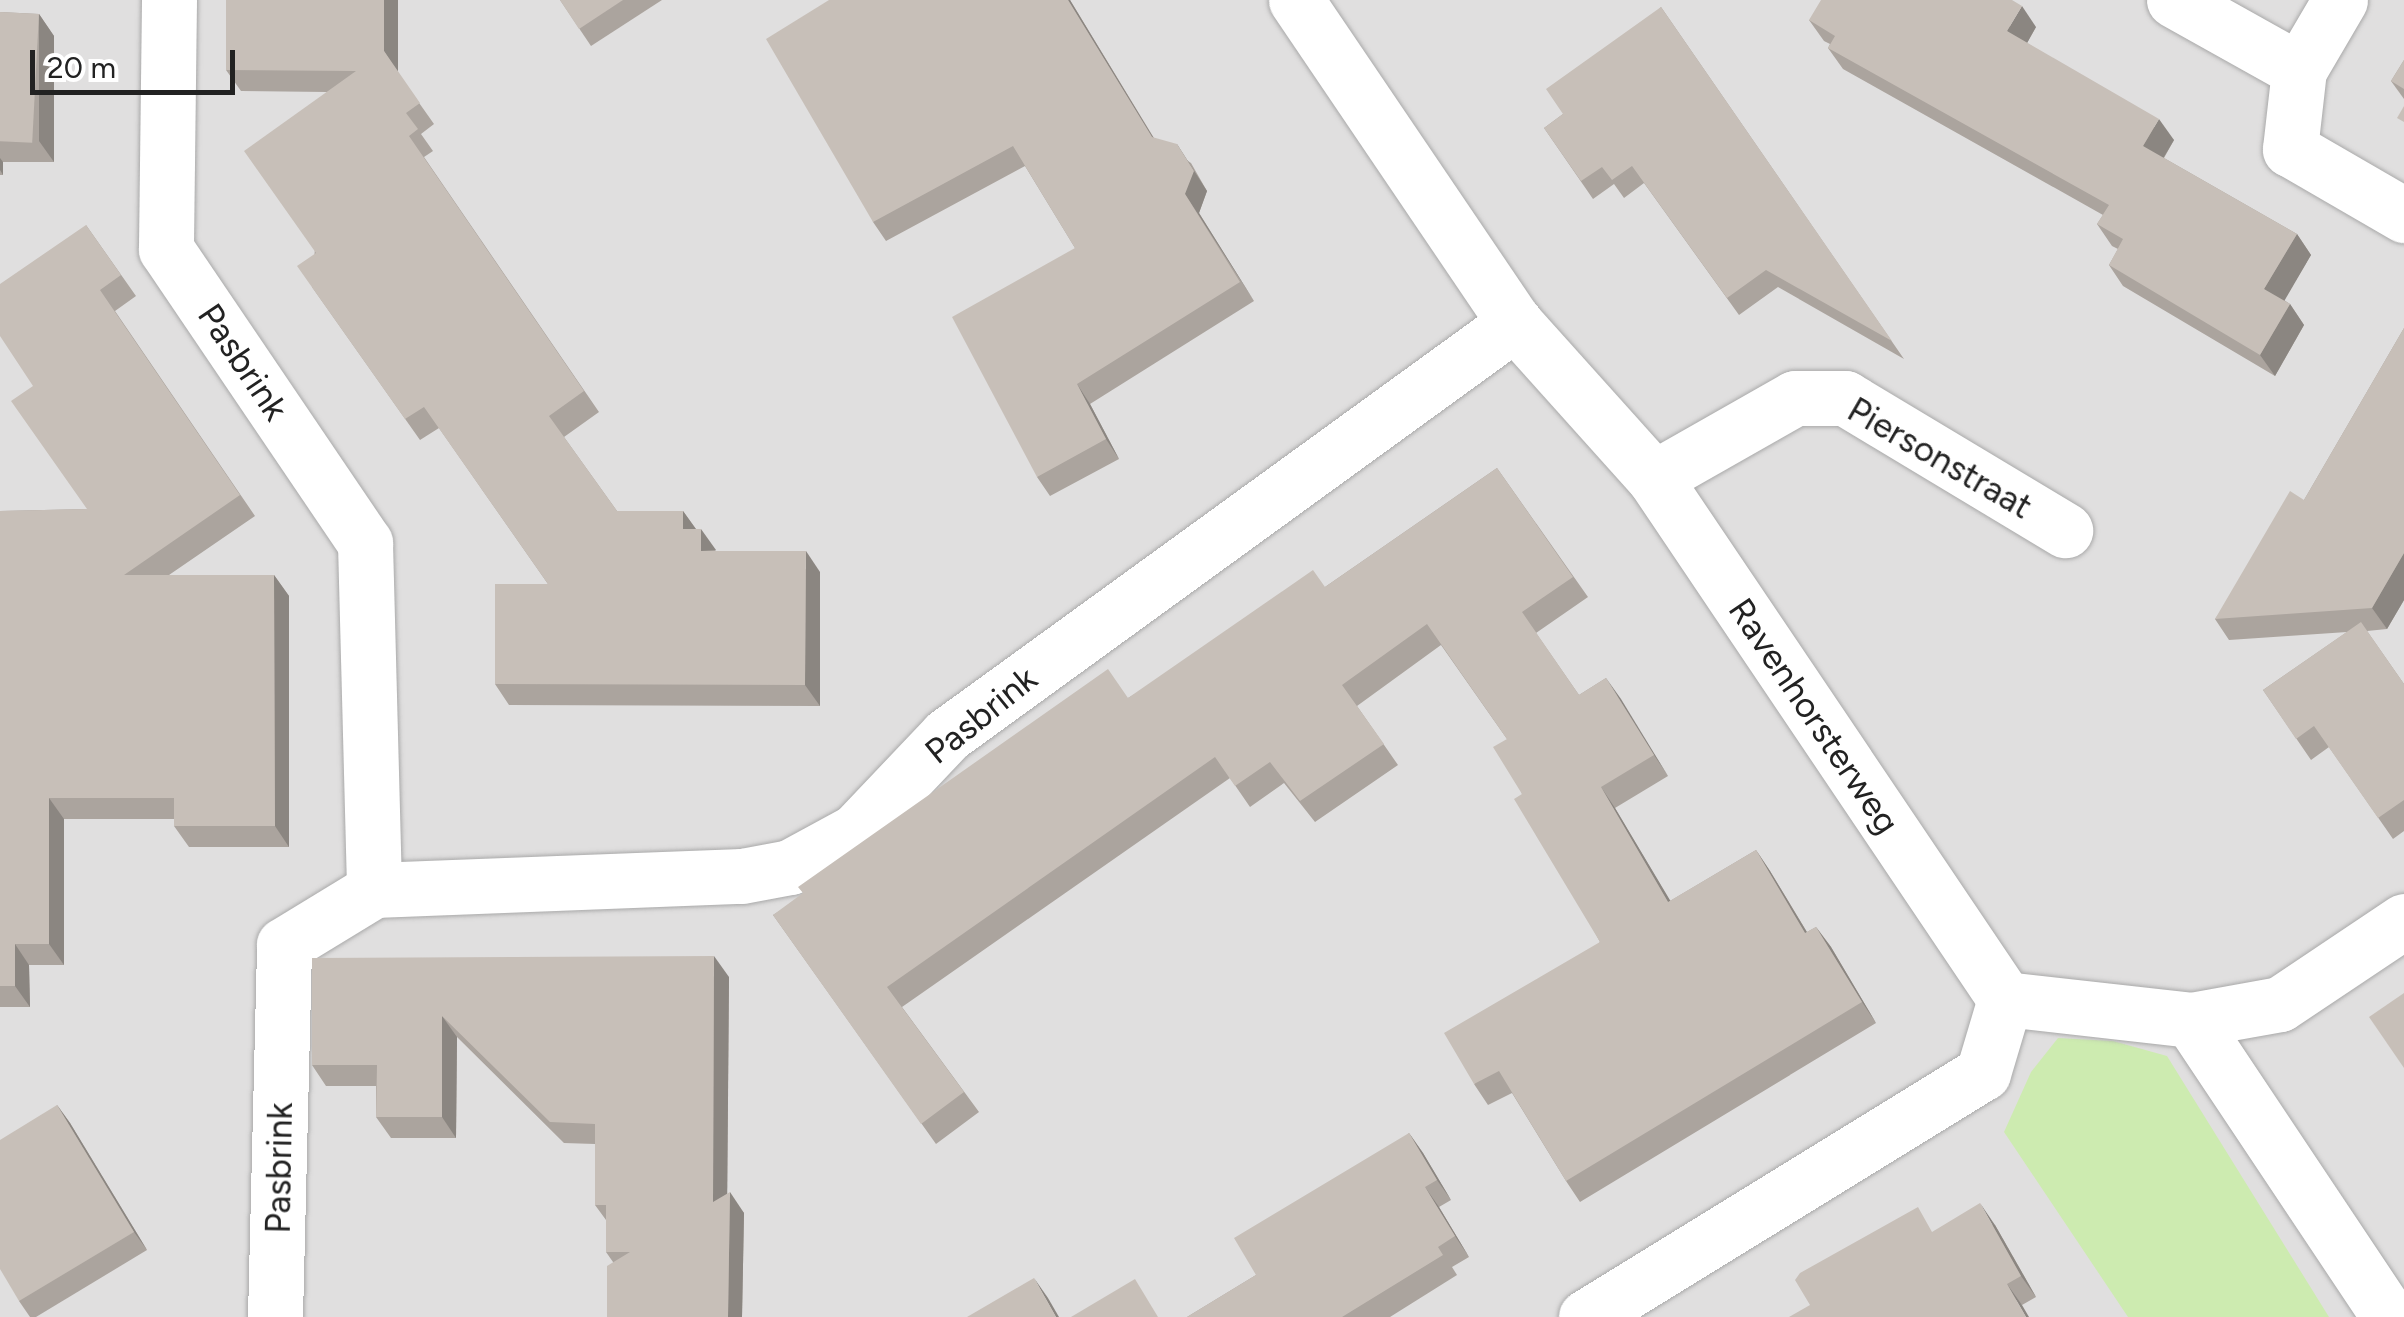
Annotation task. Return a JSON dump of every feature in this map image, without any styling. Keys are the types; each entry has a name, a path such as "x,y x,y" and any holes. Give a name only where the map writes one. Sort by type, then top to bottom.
{"street":[{"name":"Pasbrink","path":"169,0 166,249 365,543 374,890"},
{"name":"Ravenhorsterweg","path":"1296,0 1516,324 1654,478 2005,999"},
{"path":"2174,0 2299,70"},
{"path":"2340,0 2299,70 2290,150 2404,214"},
{"name":"Pasbrink","path":"275,1317 284,945 374,890 742,876 790,867 856,831 947,734 1516,324"},
{"name":"Piersonstraat","path":"1654,478 1795,398 1845,398 2065,530"},
{"path":"1586,1317 1984,1074 2005,999 2190,1020 2280,1004 2404,921"},
{"path":"2190,1020 2390,1317"}],"shaded area":[{"path":"0,0 2404,0 2404,1317 0,1317"}],"green space":[{"path":"2058,1038 2113,1041 2167,1056 2329,1317 2128,1317 2004,1132 2031,1072"}],"building":[{"path":"226,0 384,0 384,51 420,103 406,113 418,129 409,136 584,391 549,416 617,511 683,511 683,529 701,529 701,551 806,551 805,685 495,684 495,584 548,584 424,407 405,419 297,266 316,253 244,151 356,71 226,70"},
{"path":"560,0 623,0 579,29"},
{"path":"829,0 1068,0 1152,137 1177,144 1194,171 1185,194 1240,282 1077,384 1106,439 1037,477 952,317 1075,248 1013,146 873,222 766,39"},
{"path":"1821,0 2012,0 2022,6 2007,31 2159,119 2143,146 2297,234 2264,289 2290,304 2260,355 2109,265 2123,239 2097,224 2109,205 1828,48 1835,36 1809,20"},
{"path":"1661,7 1892,341 1766,270 1727,298 1632,166 1612,180 1602,167 1581,181 1544,128 1563,114 1546,89"},
{"path":"0,12 39,14 32,143 0,141"},
{"path":"2404,60 2404,89 2391,81"},
{"path":"86,225 121,275 100,290 240,495 124,575 274,575 275,826 174,826 174,798 49,798 49,944 15,944 15,986 0,986 0,511 87,509 11,401 33,386 0,336 0,284"},
{"path":"2404,328 2404,553 2372,608 2215,619 2290,491 2304,500"},
{"path":"1497,468 1573,577 1522,612 1579,695 1606,678 1654,755 1601,787 1668,902 1756,850 1805,933 1816,927 1862,1002 1566,1181 1499,1071 1474,1084 1444,1033 1600,942 1514,799 1522,794 1493,747 1507,739 1427,624 1342,685 1384,744 1300,801 1270,762 1235,786 1215,757 887,987 964,1092 921,1124 773,915 803,893 798,887 1108,669 1128,698 1313,570 1325,587"},
{"path":"2361,622 2404,684 2404,800 2378,818 2314,726 2296,739 2263,690"},
{"path":"714,956 713,1202 730,1192 728,1317 607,1317 607,1266 630,1252 606,1252 606,1205 595,1205 595,1124 550,1122 442,1016 442,1117 376,1117 377,1065 312,1065 312,958"},
{"path":"2404,993 2404,1068 2369,1017"},
{"path":"57,1105 134,1232 19,1301 0,1269 0,1140"},
{"path":"1409,1133 1437,1180 1425,1187 1455,1236 1438,1247 1443,1255 1342,1317 1187,1317 1256,1275 1234,1238"},
{"path":"1980,1203 2021,1276 2007,1284 2026,1317 1789,1317 1810,1305 1795,1280 1800,1273 1918,1207 1932,1232"},
{"path":"1034,1278 1056,1317 967,1317"},
{"path":"1135,1279 1158,1317 1071,1317"}]}
